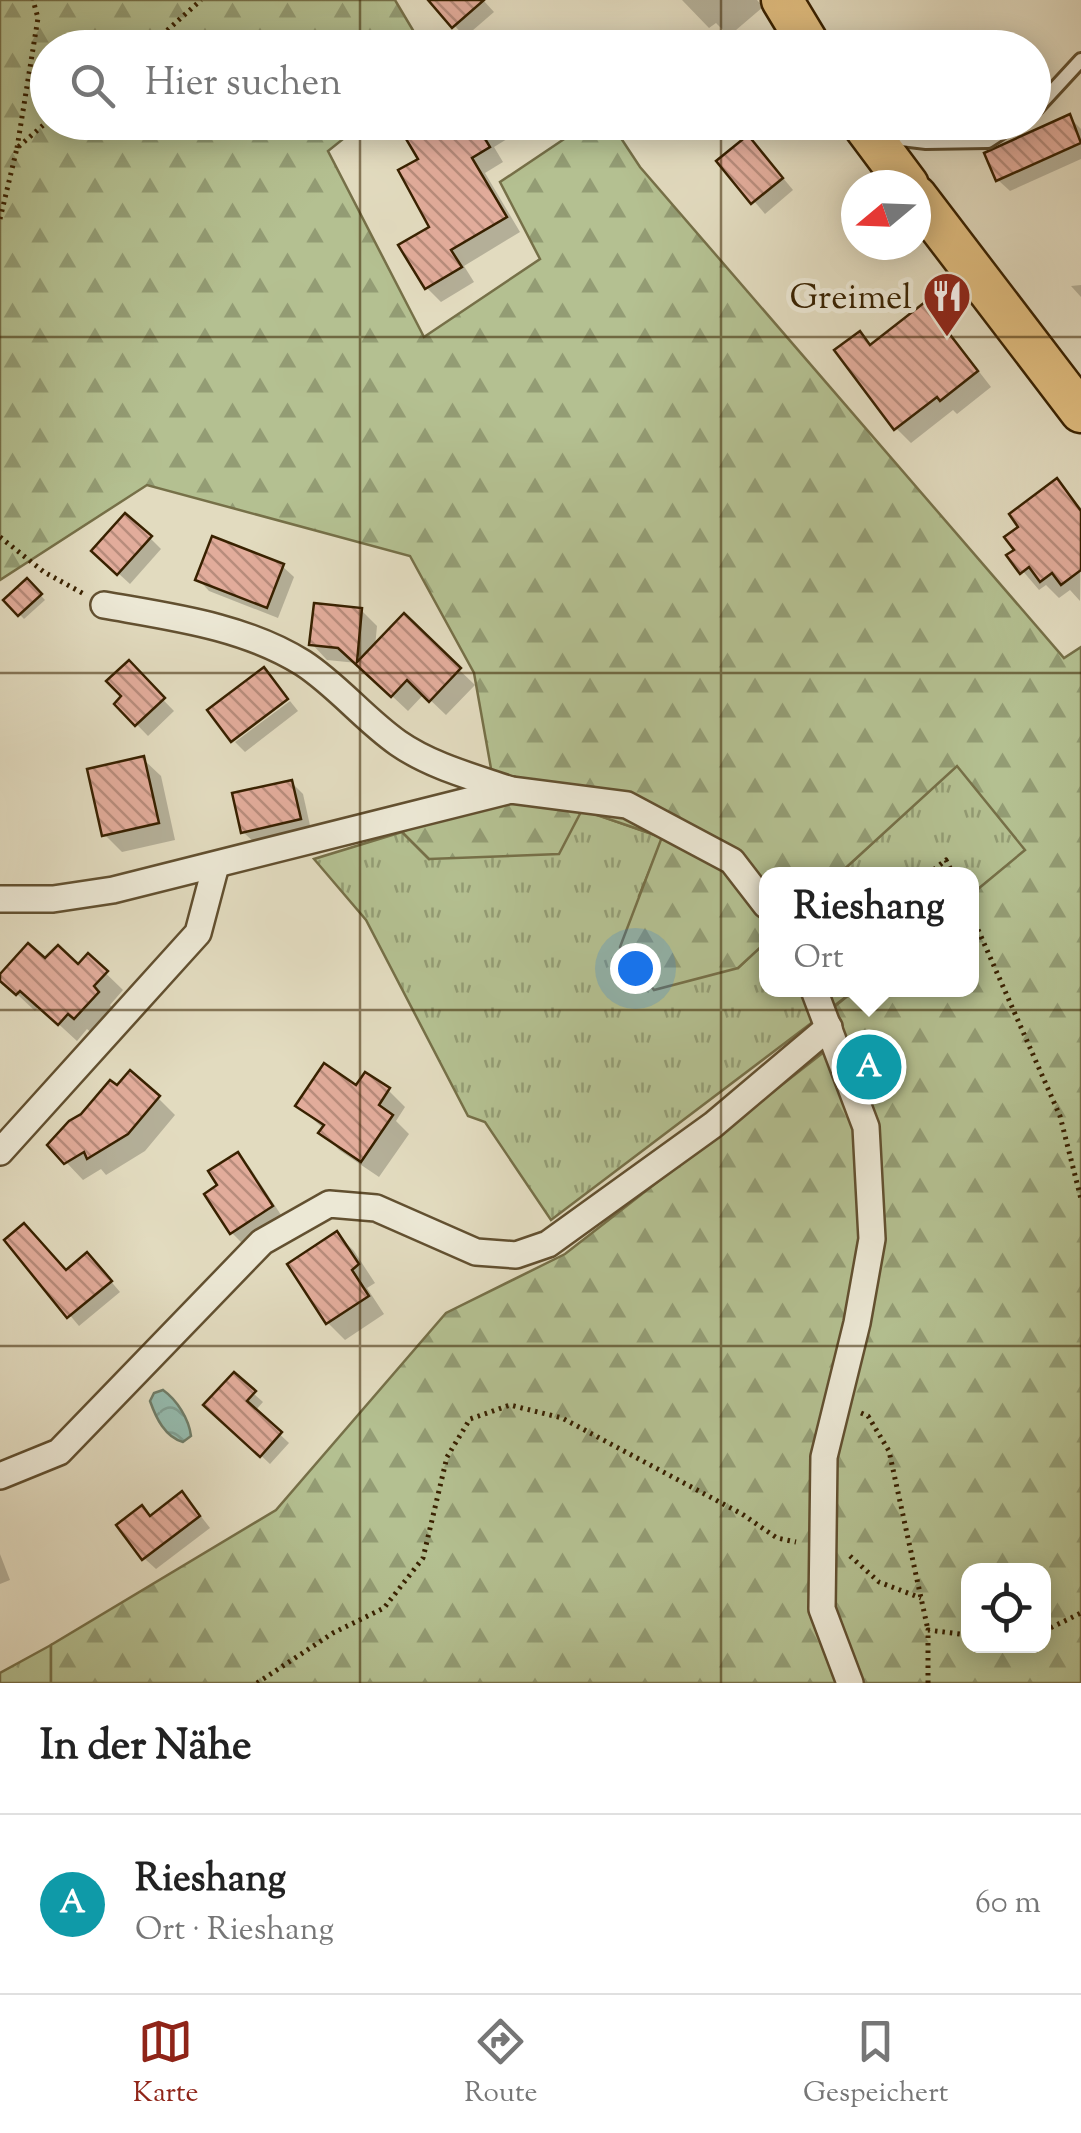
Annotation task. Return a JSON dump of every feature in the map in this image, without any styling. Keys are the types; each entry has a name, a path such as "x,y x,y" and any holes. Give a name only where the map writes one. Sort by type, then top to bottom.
{"main road":[{"path":"782,0 800,30"},
{"path":"873,140 896,170"},
{"path":"931,216 1081,412"}],"street":[{"path":"104,604 206,624 303,664 396,742 428,761 511,790 626,804 732,861 759,897"},
{"path":"0,899 53,899 113,890 511,790"},
{"path":"0,1152 198,933 216,866"},
{"path":"817,997 866,1127 872,1239 824,1458 822,1608 850,1683"},
{"path":"0,1476 59,1452 262,1242 329,1204 376,1208 476,1252 516,1254 548,1244 713,1126 829,1027"}],"lane":[{"path":"1051,93 1081,60"},
{"path":"917,140 990,140"}],"path":[{"path":"33,0 38,18 36,30"},
{"path":"168,30 201,0"},
{"path":"0,219 30,68"},
{"path":"17,148 30,137"},
{"path":"0,536 44,572 104,604"},
{"path":"979,932 1060,1116 1080,1193"},
{"path":"256,1683 333,1633 384,1608 422,1558 448,1457 470,1419 510,1405 562,1418 742,1514 777,1538 854,1557 879,1582 921,1598"},
{"path":"837,1405 868,1416 889,1451 928,1630 928,1683"},
{"path":"1051,1628 1081,1612"},
{"path":"928,1630 961,1633"}],"green space":[{"path":"0,0 395,0 413,30 30,30 30,140 342,140 328,151 424,337 540,259 500,182 563,140 622,140 640,167 1064,658 1081,647 1081,1683 51,1683 51,1645 276,1510 446,1313 565,1254 824,1052 802,1033 846,997 979,997 979,888 1025,850 957,766 847,867 759,867 759,948 738,968 654,990 620,947 662,837 582,810 559,854 429,859 402,832 495,791 474,673 410,556 147,485 0,580"},
{"path":"957,765 1026,850 979,888 979,867 847,867"},
{"path":"581,809 663,838 639,896 738,968 759,948 759,997 846,997 551,1220 485,1122 468,1116 366,920 314,859 402,832 429,859"},
{"path":"51,1645 51,1683 0,1683 0,1673"}],"water":[{"path":"163,1390 188,1423 191,1436 183,1442 166,1431 152,1407 154,1393"}],"building":[{"path":"428,0 484,0 452,28"},
{"path":"1070,114 1081,143 996,181 984,153 1013,140 1051,140 1051,123"},
{"path":"407,140 486,140 490,147 472,158 507,217 451,250 462,267 425,289 398,245 429,227 398,170 418,159"},
{"path":"742,140 752,140 783,178 751,204 716,161"},
{"path":"925,302 978,371 894,430 834,350 860,331 870,345"},
{"path":"1057,478 1081,511 1081,570 1061,585 1052,573 1040,582 1029,567 1020,574 1006,555 1014,550 1004,537 1018,527 1009,514"},
{"path":"125,513 152,536 117,575 91,551"},
{"path":"212,536 284,564 267,608 195,580"},
{"path":"27,578 42,594 18,616 3,600"},
{"path":"314,603 362,608 357,662 404,613 461,668 429,702 407,680 391,697 338,648 309,645"},
{"path":"129,660 165,698 135,726 114,704 121,696 106,681"},
{"path":"264,667 288,699 231,742 207,710"},
{"path":"144,756 159,823 102,836 87,769"},
{"path":"292,780 301,819 241,833 232,793"},
{"path":"28,943 45,958 58,945 78,964 88,953 108,971 94,986 99,992 74,1019 68,1014 58,1025 20,991 16,995 0,981 0,974"},
{"path":"324,1063 356,1085 365,1072 390,1088 379,1105 393,1115 361,1162 318,1133 324,1125 295,1106"},
{"path":"130,1070 160,1096 128,1134 87,1159 84,1152 64,1164 47,1145 110,1080 117,1085"},
{"path":"238,1152 273,1206 230,1234 204,1194 217,1185 208,1171"},
{"path":"24,1223 66,1270 87,1252 112,1281 67,1318 4,1240"},
{"path":"337,1231 359,1264 352,1270 369,1296 326,1324 287,1264"},
{"path":"234,1372 256,1391 247,1401 282,1432 260,1457 203,1405"},
{"path":"182,1491 200,1516 142,1560 116,1525 142,1505 150,1516"}],"place":[{"name":"Greimel","path":"947,338"},
{"name":"Rieshang","path":"869,1067"}]}
